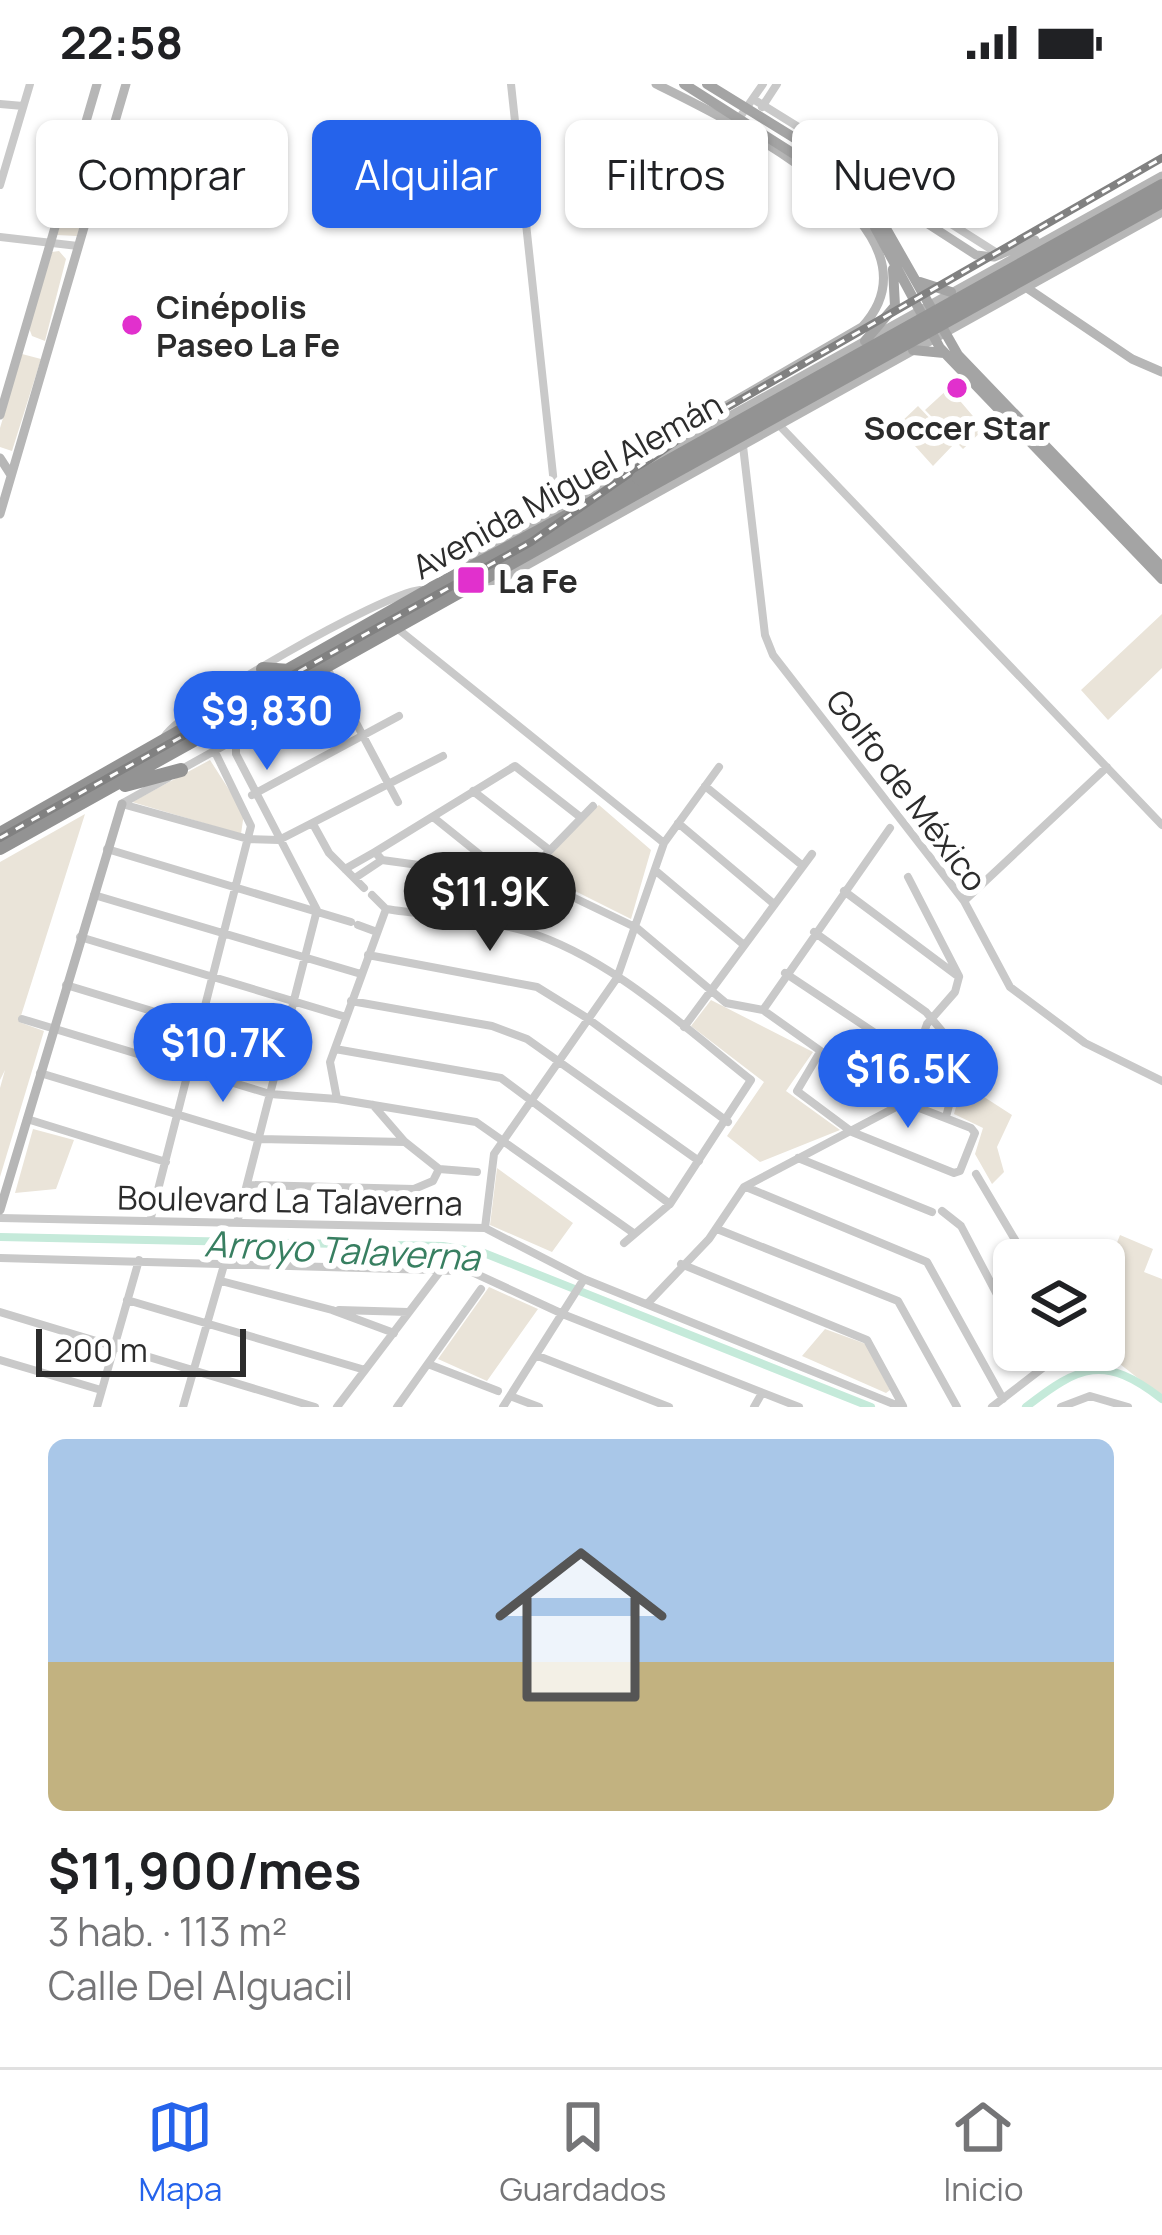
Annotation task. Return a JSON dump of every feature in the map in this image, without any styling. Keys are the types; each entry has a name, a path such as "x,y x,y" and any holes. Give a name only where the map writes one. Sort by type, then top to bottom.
{"highway":[{"name":"Avenida Miguel Alemán","path":"0,848 398,629 642,483 1162,186"},
{"name":"Avenida Miguel Alemán","path":"0,834 435,588 642,483 1162,201"},
{"path":"263,669 289,671"},
{"path":"103,792 181,770"}],"main road":[{"path":"684,84 752,117 792,127"},
{"path":"707,84 792,146"},
{"path":"778,120 792,130"},
{"path":"875,228 944,353 1162,579"},
{"path":"888,228 949,344 1162,567"},
{"path":"865,340 895,306 893,260"},
{"path":"917,280 955,290"},
{"path":"914,350 944,353"}],"street":[{"path":"0,185 30,84"},
{"path":"0,415 97,84"},
{"path":"0,514 126,84"},
{"path":"511,84 557,512"},
{"path":"656,84 752,117 792,152"},
{"path":"752,117 763,84"},
{"path":"752,117 776,84"},
{"path":"0,104 23,106"},
{"path":"800,371 1162,176"},
{"path":"479,580 500,580 1162,212"},
{"path":"158,746 175,721 401,594 435,588 466,563 656,458 800,371 862,327 885,295 863,228"},
{"path":"932,228 976,255 1000,255 1058,233"},
{"path":"957,228 1000,255"},
{"path":"0,237 78,246"},
{"path":"1027,288 1132,359 1162,372"},
{"path":"955,290 965,310 975,315"},
{"path":"878,332 903,341 899,358"},
{"path":"22,341 48,350"},
{"path":"779,425 1162,825"},
{"name":"Golfo de México","path":"742,446 768,646 964,901 1010,987 1085,1042 1162,1081"},
{"path":"11,475 0,454 19,449"},
{"path":"398,629 664,843"},
{"path":"326,667 398,802"},
{"path":"0,1214 122,804 234,740 258,704"},
{"path":"242,800 399,716"},
{"path":"234,740 253,795 317,910 237,1222"},
{"path":"150,1221 251,820 214,752"},
{"path":"122,804 248,839 279,840 443,756"},
{"path":"355,878 433,817 518,767 579,816"},
{"path":"485,1228 488,1173 503,1139 617,978 664,843 719,767"},
{"path":"964,901 1107,767"},
{"path":"705,786 803,866"},
{"path":"473,791 548,849"},
{"path":"344,869 379,856 510,879 526,876 593,806"},
{"path":"433,817 510,879"},
{"path":"313,824 344,869 386,909 522,930 617,978 752,1082 670,1204 623,1243"},
{"path":"678,824 774,904"},
{"path":"763,1010 890,828"},
{"path":"107,849 377,932"},
{"path":"684,1028 812,854"},
{"path":"656,871 744,945"},
{"path":"898,1106 932,1018 955,992 959,977 908,877"},
{"path":"522,930 558,890 637,928 732,1006 763,1010 898,1106"},
{"path":"844,891 959,977"},
{"path":"94,895 361,974"},
{"path":"337,1099 329,1077 335,1049 386,909"},
{"path":"814,932 932,1018 962,1055 946,1117"},
{"path":"80,937 346,1017"},
{"path":"368,955 515,980 587,1018 728,1122"},
{"path":"785,973 914,1059"},
{"path":"66,985 281,1050"},
{"path":"351,1001 508,1030 558,1059 699,1161"},
{"path":"22,1019 270,1094 337,1099 476,1122 632,1232"},
{"path":"335,1049 491,1074 670,1204"},
{"path":"648,1303 717,1229 744,1187 797,1157 852,1132 898,1106 909,1104 974,1131 960,1171 954,1173 852,1132 796,1090 820,1052"},
{"path":"40,1073 260,1139 405,1142"},
{"path":"373,1106 405,1142 439,1169 477,1172"},
{"path":"28,1119 166,1162"},
{"path":"797,1157 961,1226 993,1287"},
{"path":"249,1185 414,1190 433,1181 439,1169"},
{"path":"976,1174 1015,1239"},
{"path":"744,1187 927,1262 1003,1399"},
{"name":"Boulevard La Talaverna","path":"0,1214 485,1228 582,1282 648,1303 902,1407"},
{"path":"717,1229 898,1300 957,1407"},
{"path":"0,1258 470,1271 799,1407"},
{"path":"97,1407 139,1260"},
{"path":"183,1407 224,1264"},
{"path":"680,1264 867,1340 902,1407"},
{"path":"337,1407 441,1269"},
{"path":"221,1281 332,1310 394,1333"},
{"path":"503,1407 582,1282"},
{"path":"402,1406 481,1289"},
{"path":"127,1300 365,1370"},
{"path":"332,1310 408,1312"},
{"path":"0,1312 315,1407"},
{"path":"538,1356 669,1407"},
{"path":"0,1360 101,1390"},
{"path":"428,1364 498,1391"},
{"path":"992,1407 1037,1371"},
{"path":"754,1407 762,1393"},
{"path":"510,1396 539,1407"},
{"path":"1061,1407 1090,1396 1126,1406"}],"shaded area":[{"path":"59,228 79,228 77,236 57,235"},
{"path":"59,251 66,259 45,341 32,336 29,328 52,252"},
{"path":"22,354 41,359 12,451 0,447 0,428"},
{"path":"949,388 984,429 963,449 925,410"},
{"path":"918,406 954,444 933,466 897,426"},
{"path":"1162,614 1162,668 1108,720 1081,690"},
{"path":"210,760 244,813 241,834 132,802"},
{"path":"599,805 651,850 631,919 557,882 544,890 531,880 582,816"},
{"path":"85,814 19,1022 44,1031 0,1177 0,1088 5,1070 0,1080 0,862"},
{"path":"711,1000 813,1052 786,1091 840,1130 760,1162 727,1136 764,1082 691,1026"},
{"path":"977,1034 993,1049 981,1095 1012,1115 997,1147 1004,1172 992,1184 975,1154 983,1128 954,1114 970,1057 966,1049"},
{"path":"33,1129 74,1140 56,1189 15,1193"},
{"path":"497,1168 573,1223 552,1252 490,1225"},
{"path":"1120,1235 1153,1249 1144,1272 1162,1279 1162,1397 1125,1368 1125,1239 1118,1239"},
{"path":"489,1287 538,1309 487,1381 438,1359"},
{"path":"825,1329 866,1344 890,1390 886,1393 802,1356"}],"waterway":[{"name":"Arroyo Talaverna","path":"0,1237 443,1246 484,1253 871,1407"},
{"name":"Arroyo Talaverna","path":"1026,1407 1062,1382 1092,1370 1124,1375 1162,1399"}],"railway":[{"path":"0,838 531,542 712,416 1162,158"}],"place":[{"name":"Cinépolis Paseo La Fe","path":"132,325"},
{"name":"Soccer Star","path":"957,388"},
{"name":"La Fe","path":"471,580"}]}
